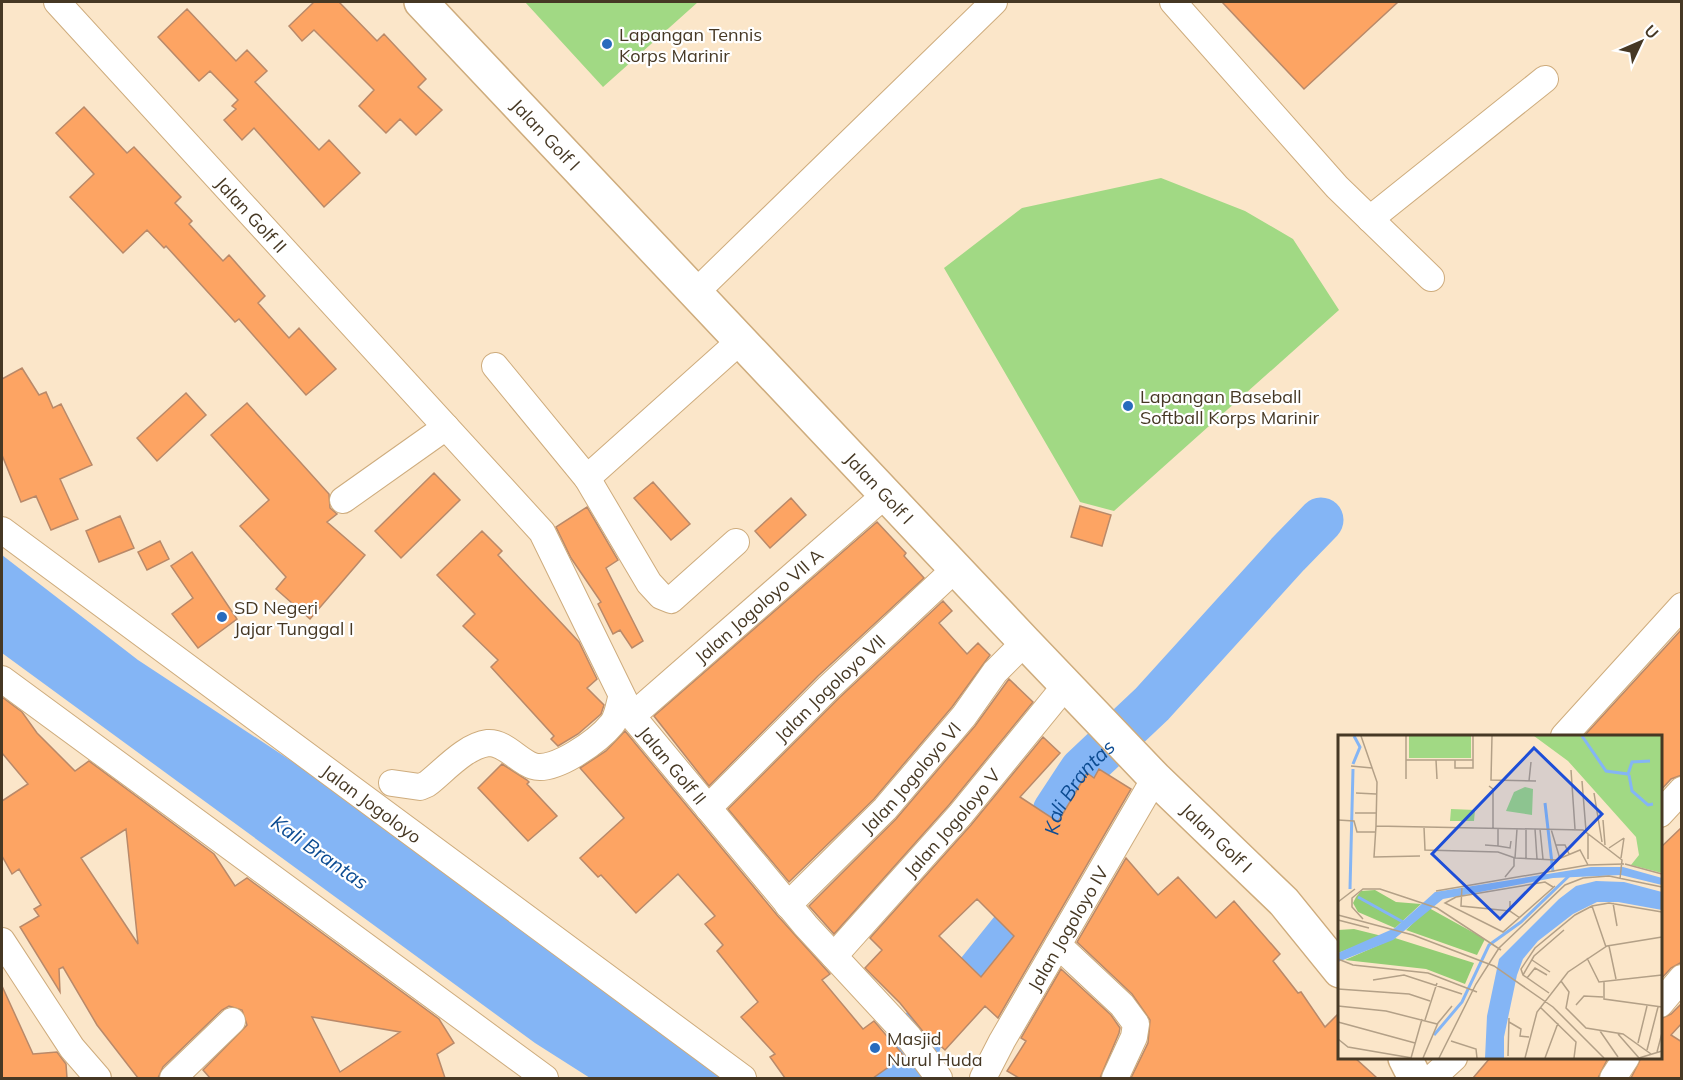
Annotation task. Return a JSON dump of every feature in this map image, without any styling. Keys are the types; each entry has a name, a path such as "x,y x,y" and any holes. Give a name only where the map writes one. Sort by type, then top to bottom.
{"main road":[{"name":"Jalan Golf I","path":"421,2 1116,738 1284,902 1338,968"},
{"path":"1406,1059 1415,1078"}],"street":[{"name":"Jalan Golf II","path":"57,2 542,532 627,707 788,905 908,1036 932,1070"},
{"path":"695,293 994,2"},
{"path":"1173,2 1337,187 1431,278"},
{"path":"1370,219 1545,79"},
{"path":"587,478 740,341"},
{"path":"495,366 587,478 649,583 661,596 671,600 736,542"},
{"path":"343,500 446,427"},
{"name":"Jalan Jogoloyo VII A","path":"627,707 885,495"},
{"name":"Jalan Jogoloyo","path":"2,530 742,1078"},
{"name":"Jalan Jogoloyo VII","path":"708,808 830,687 955,569"},
{"path":"1565,735 1682,606"},
{"name":"Jalan Jogoloyo VI","path":"788,905 885,809 964,716 995,672 1025,642"},
{"path":"2,679 545,1078"},
{"name":"Jalan Jogoloyo V","path":"834,956 960,814 1066,685"},
{"path":"392,783 420,787 427,784 464,754 490,743 501,746 530,765 542,768 551,767 588,745 614,723 627,707"},
{"name":"Jalan Jogoloyo IV","path":"983,1078 1155,778"},
{"path":"1662,812 1682,790"},
{"path":"2,941 72,1048 98,1078"},
{"path":"1058,945 1122,1005 1136,1023 1134,1037 1115,1078"},
{"path":"1662,1002 1682,978"},
{"path":"173,1078 232,1021"},
{"path":"1432,1078 1453,1059"},
{"path":"1612,1078 1625,1059"}],"green space":[{"name":"Lapangan Tennis Korps Marinir","path":"525,2 698,2 603,87"},
{"name":"Lapangan Baseball Softball Korps Marinir","path":"1161,178 1245,211 1293,239 1339,310 1114,511 1080,502 944,268 1022,208"}],"water":[{"path":"2,555 138,660 334,789 727,1078 590,1078 535,1043 2,653"}],"building":[{"path":"314,2 339,2 377,41 384,34 426,79 418,87 442,110 416,135 400,119 386,133 359,106 374,90 314,30 302,41 289,26"},
{"path":"1222,2 1398,2 1304,89"},
{"path":"187,9 236,61 247,50 267,71 255,82 319,150 329,140 360,173 324,207 254,128 242,140 224,120 236,109 232,106 238,100 210,71 199,81 158,37"},
{"path":"84,107 127,153 134,147 181,197 175,203 192,221 189,224 223,261 229,255 265,296 258,303 289,338 299,328 336,369 306,395 239,319 235,322 166,246 164,248 147,230 123,253 70,197 94,174 56,133"},
{"path":"22,368 39,395 46,392 53,408 61,404 92,465 60,479 78,519 51,530 36,496 21,502 2,455 2,379"},
{"path":"186,393 206,415 157,461 137,438"},
{"path":"247,403 329,494 330,508 337,514 327,522 365,555 310,619 276,589 286,577 240,526 269,500 211,435"},
{"path":"434,473 460,500 401,558 375,531"},
{"path":"653,482 690,524 671,540 634,498"},
{"path":"791,498 806,515 770,548 755,531"},
{"path":"1080,506 1111,515 1102,546 1071,537"},
{"path":"587,507 618,560 606,568 643,641 632,648 620,630 613,634 598,604 601,602 571,558 556,527"},
{"path":"120,516 134,548 99,562 86,531"},
{"path":"877,522 906,553 904,556 924,578 818,676 709,786 654,716"},
{"path":"482,531 502,551 498,555 579,642 597,679 587,688 604,705 601,714 578,734 558,746 551,739 554,736 491,667 498,660 463,626 475,614 437,575"},
{"path":"160,541 169,559 147,570 138,552"},
{"path":"192,552 237,619 198,648 172,614 193,598 171,566"},
{"path":"943,601 952,611 939,623 967,654 978,643 990,655 952,707 874,799 789,882 728,809 839,698"},
{"path":"1682,629 1682,775 1671,779 1662,789 1662,735 1585,735"},
{"path":"1009,679 1033,702 949,805 834,934 809,906 896,819 975,726"},
{"path":"2,697 22,712 37,733 75,771 89,761 214,854 235,886 247,878 439,1019 454,1043 437,1054 445,1078 210,1078 203,1070 247,1025 242,1010 229,1006 222,1010 163,1067 158,1078 138,1078 97,1025 63,967 59,969 60,992 20,927 39,916 34,909 41,905 19,869 12,874 2,856 2,801 28,784 2,753","holes":["126,829 138,944 81,858","312,1017 400,1032 340,1072"]},
{"path":"625,731 777,915 830,974 822,980 863,1029 874,1021 904,1056 873,1078 785,1078 770,1057 775,1054 741,1017 758,1002 717,951 723,945 705,924 715,916 678,874 636,913 601,875 598,877 580,858 624,818 580,768 606,751"},
{"path":"1043,737 1060,753 1020,797 1058,822 1087,773 1094,778 1099,769 1131,789 998,1018 985,1006 945,1050 931,1037 929,1039 900,1003 865,968 882,950 870,938 971,825","holes":["977,899 1014,936 981,977 939,936"]},
{"path":"502,764 527,780 529,782 527,784 557,816 528,841 478,788"},
{"path":"1682,827 1682,962 1671,968 1662,978 1662,846"},
{"path":"1126,858 1158,895 1178,877 1216,918 1234,901 1280,954 1273,961 1298,993 1301,992 1325,1027 1338,1014 1338,1059 1356,1059 1377,1078 1131,1078 1148,1043 1150,1020 1132,994 1077,942"},
{"path":"1061,969 1111,1015 1120,1028 1119,1033 1100,1078 1019,1078 1007,1071 1026,1041 1021,1038"},
{"path":"2,986 33,1054 57,1052 66,1064 67,1078 2,1078"},
{"path":"1682,1003 1682,1023 1671,1035 1682,1042 1682,1078 1631,1078 1640,1059 1662,1059 1662,1018 1671,1014"},
{"path":"1489,1059 1608,1059 1598,1078 1473,1078"}],"waterway":[{"name":"Kali Brantas","path":"884,1078 916,1053 922,1029 977,974 1043,892 1045,859 1055,811 1082,770 1152,704 1321,520"}],"place":[{"name":"Lapangan Tennis Korps Marinir","path":"607,44"},
{"name":"Lapangan Baseball Softball Korps Marinir","path":"1128,406"},
{"name":"SD Negeri Jajar Tunggal I","path":"222,617"},
{"name":"Masjid Nurul Huda","path":"875,1048"}]}
